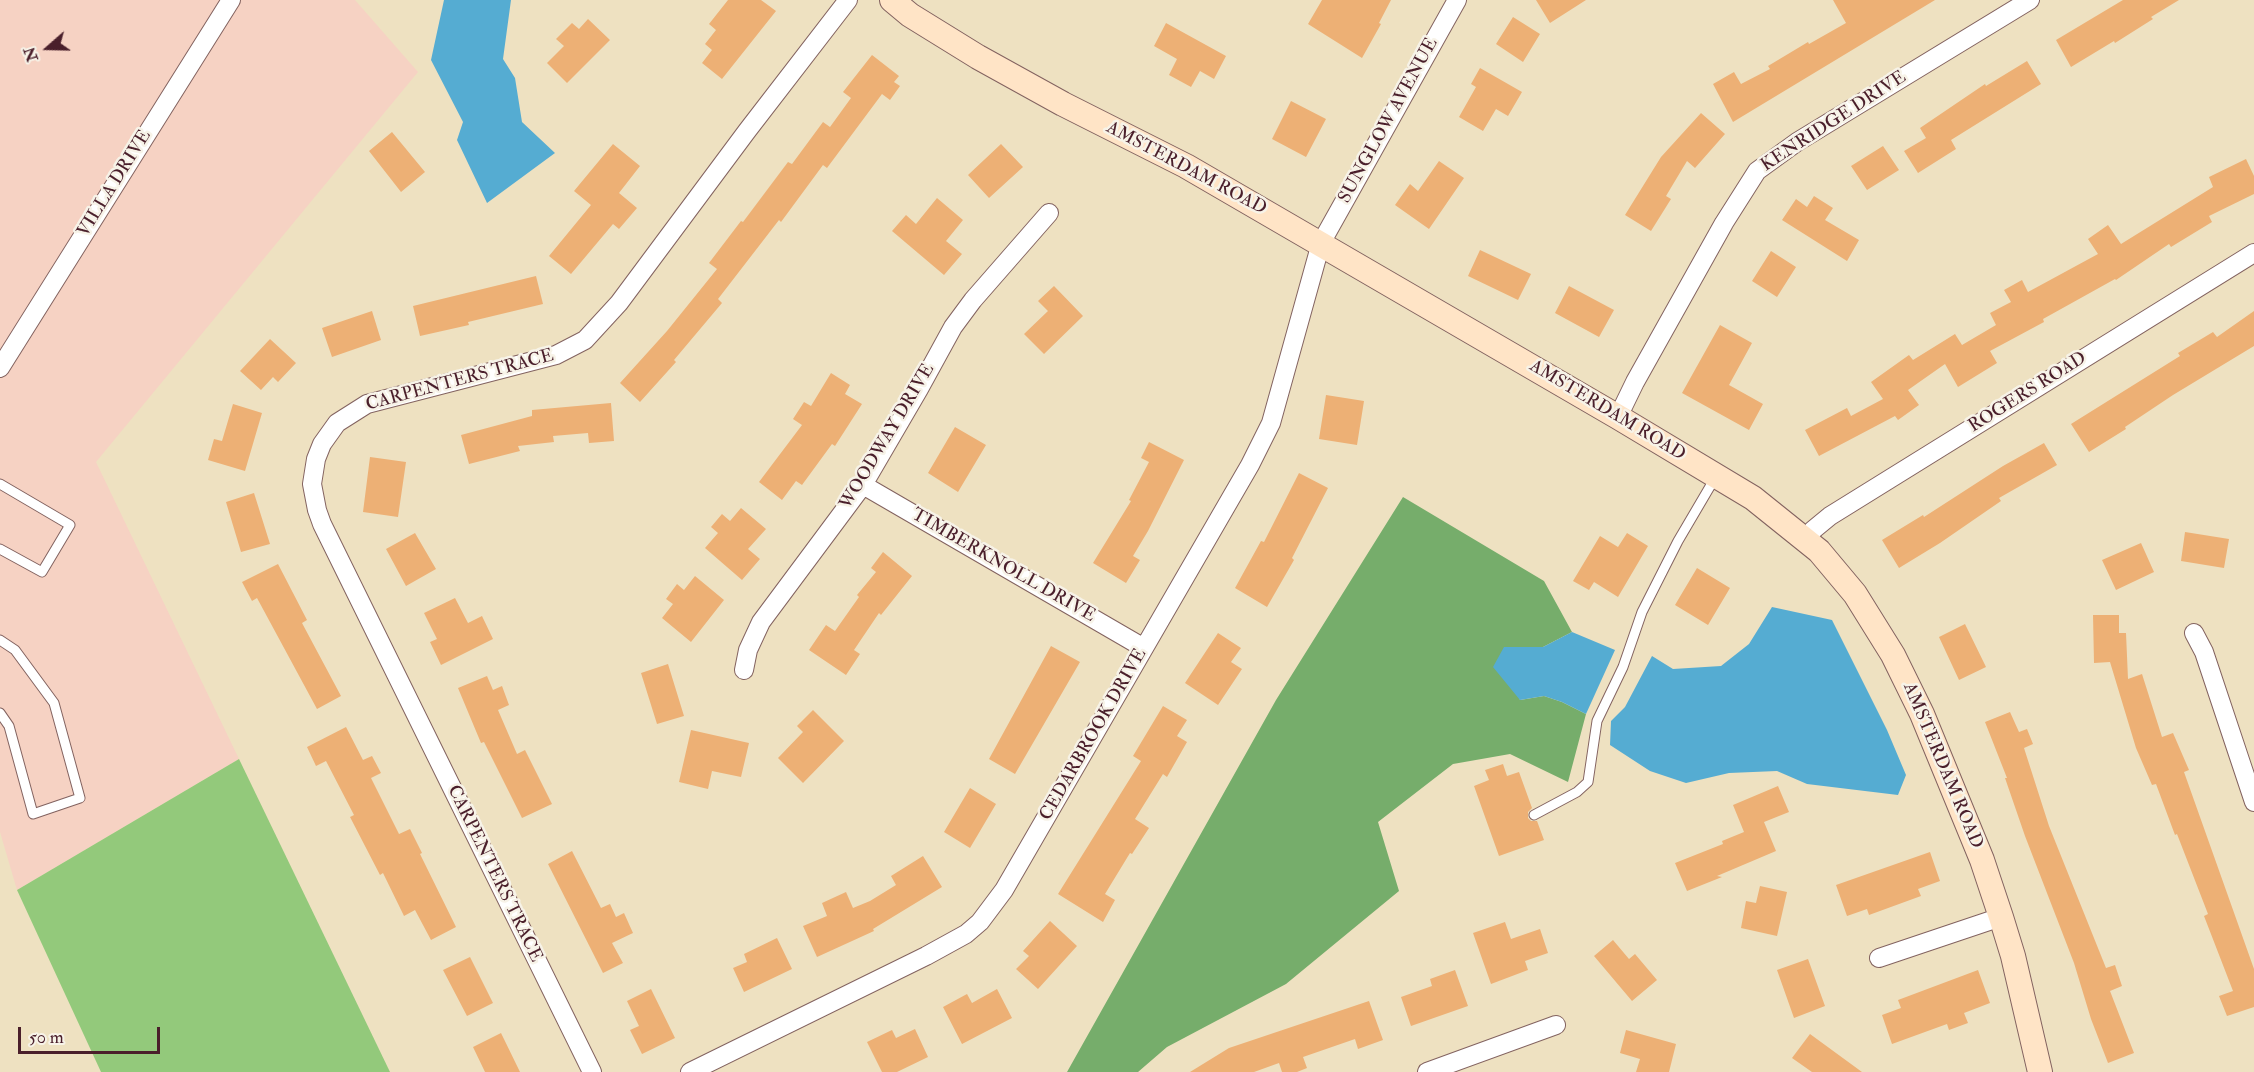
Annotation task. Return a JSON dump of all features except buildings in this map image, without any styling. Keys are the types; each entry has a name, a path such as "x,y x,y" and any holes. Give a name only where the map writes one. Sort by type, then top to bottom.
{"main road":[{"name":"AMSTERDAM ROAD","path":"892,0 910,15 978,57 1063,104 1186,166 1618,417 1753,498 1819,551 1855,594 1893,655 1922,714 1982,860 2001,917 2013,956 2040,1072"}],"street":[{"name":"VILLA DRIVE","path":"0,368 231,0"},
{"name":"CARPENTERS TRACE","path":"592,1072 322,524 312,484 315,459 322,444 337,423 367,404 556,355 585,340 620,303 698,196 848,0"},
{"name":"SUNGLOW AVENUE","path":"1321,243 1457,0"},
{"name":"KENRIDGE DRIVE","path":"1618,417 1635,382 1724,223 1757,171 1797,142 2030,0"},
{"name":"WOODWAY DRIVE","path":"744,670 748,650 761,622 862,485 953,327 973,300 1049,213"},
{"name":"CEDARBROOK DRIVE","path":"690,1072 926,956 966,933 980,922 1004,890 1250,465 1271,423 1321,243"},
{"name":"ROGERS ROAD","path":"1807,540 1814,530 1830,516 2254,253"},
{"name":"TIMBERKNOLL DRIVE","path":"862,485 1144,648"},
{"path":"2194,633 2204,652 2254,802"},
{"path":"1879,958 2001,917"},
{"path":"1427,1072 1556,1025"}],"lane":[{"path":"1534,815 1577,792 1588,782 1597,722 1623,667 1642,612 1677,541 1716,476"},
{"path":"0,484 70,525 42,572 0,549"},
{"path":"0,640 15,650 54,703 80,798 33,814 9,726 0,713"}],"shaded area":[{"path":"0,0 355,0 418,72 96,462 239,759 17,890 0,832"}],"green space":[{"path":"1403,497 1544,581 1572,632 1543,647 1504,647 1520,700 1544,696 1586,714 1568,782 1510,754 1453,764 1378,822 1399,891 1286,984 1167,1047 1138,1072 1067,1072 1276,700"},
{"path":"239,759 390,1072 101,1072 17,890"}],"water":[{"path":"444,0 511,0 503,59 515,78 522,122 555,153 487,203 457,140 463,122 431,60"},
{"path":"1772,607 1832,620 1887,730 1906,775 1898,795 1807,784 1777,771 1729,773 1686,783 1650,771 1610,745 1611,721 1625,707 1652,656 1673,669 1721,666 1749,644"},
{"path":"1572,632 1615,650 1586,714 1544,696 1520,700 1493,667 1504,647 1543,647"}]}
